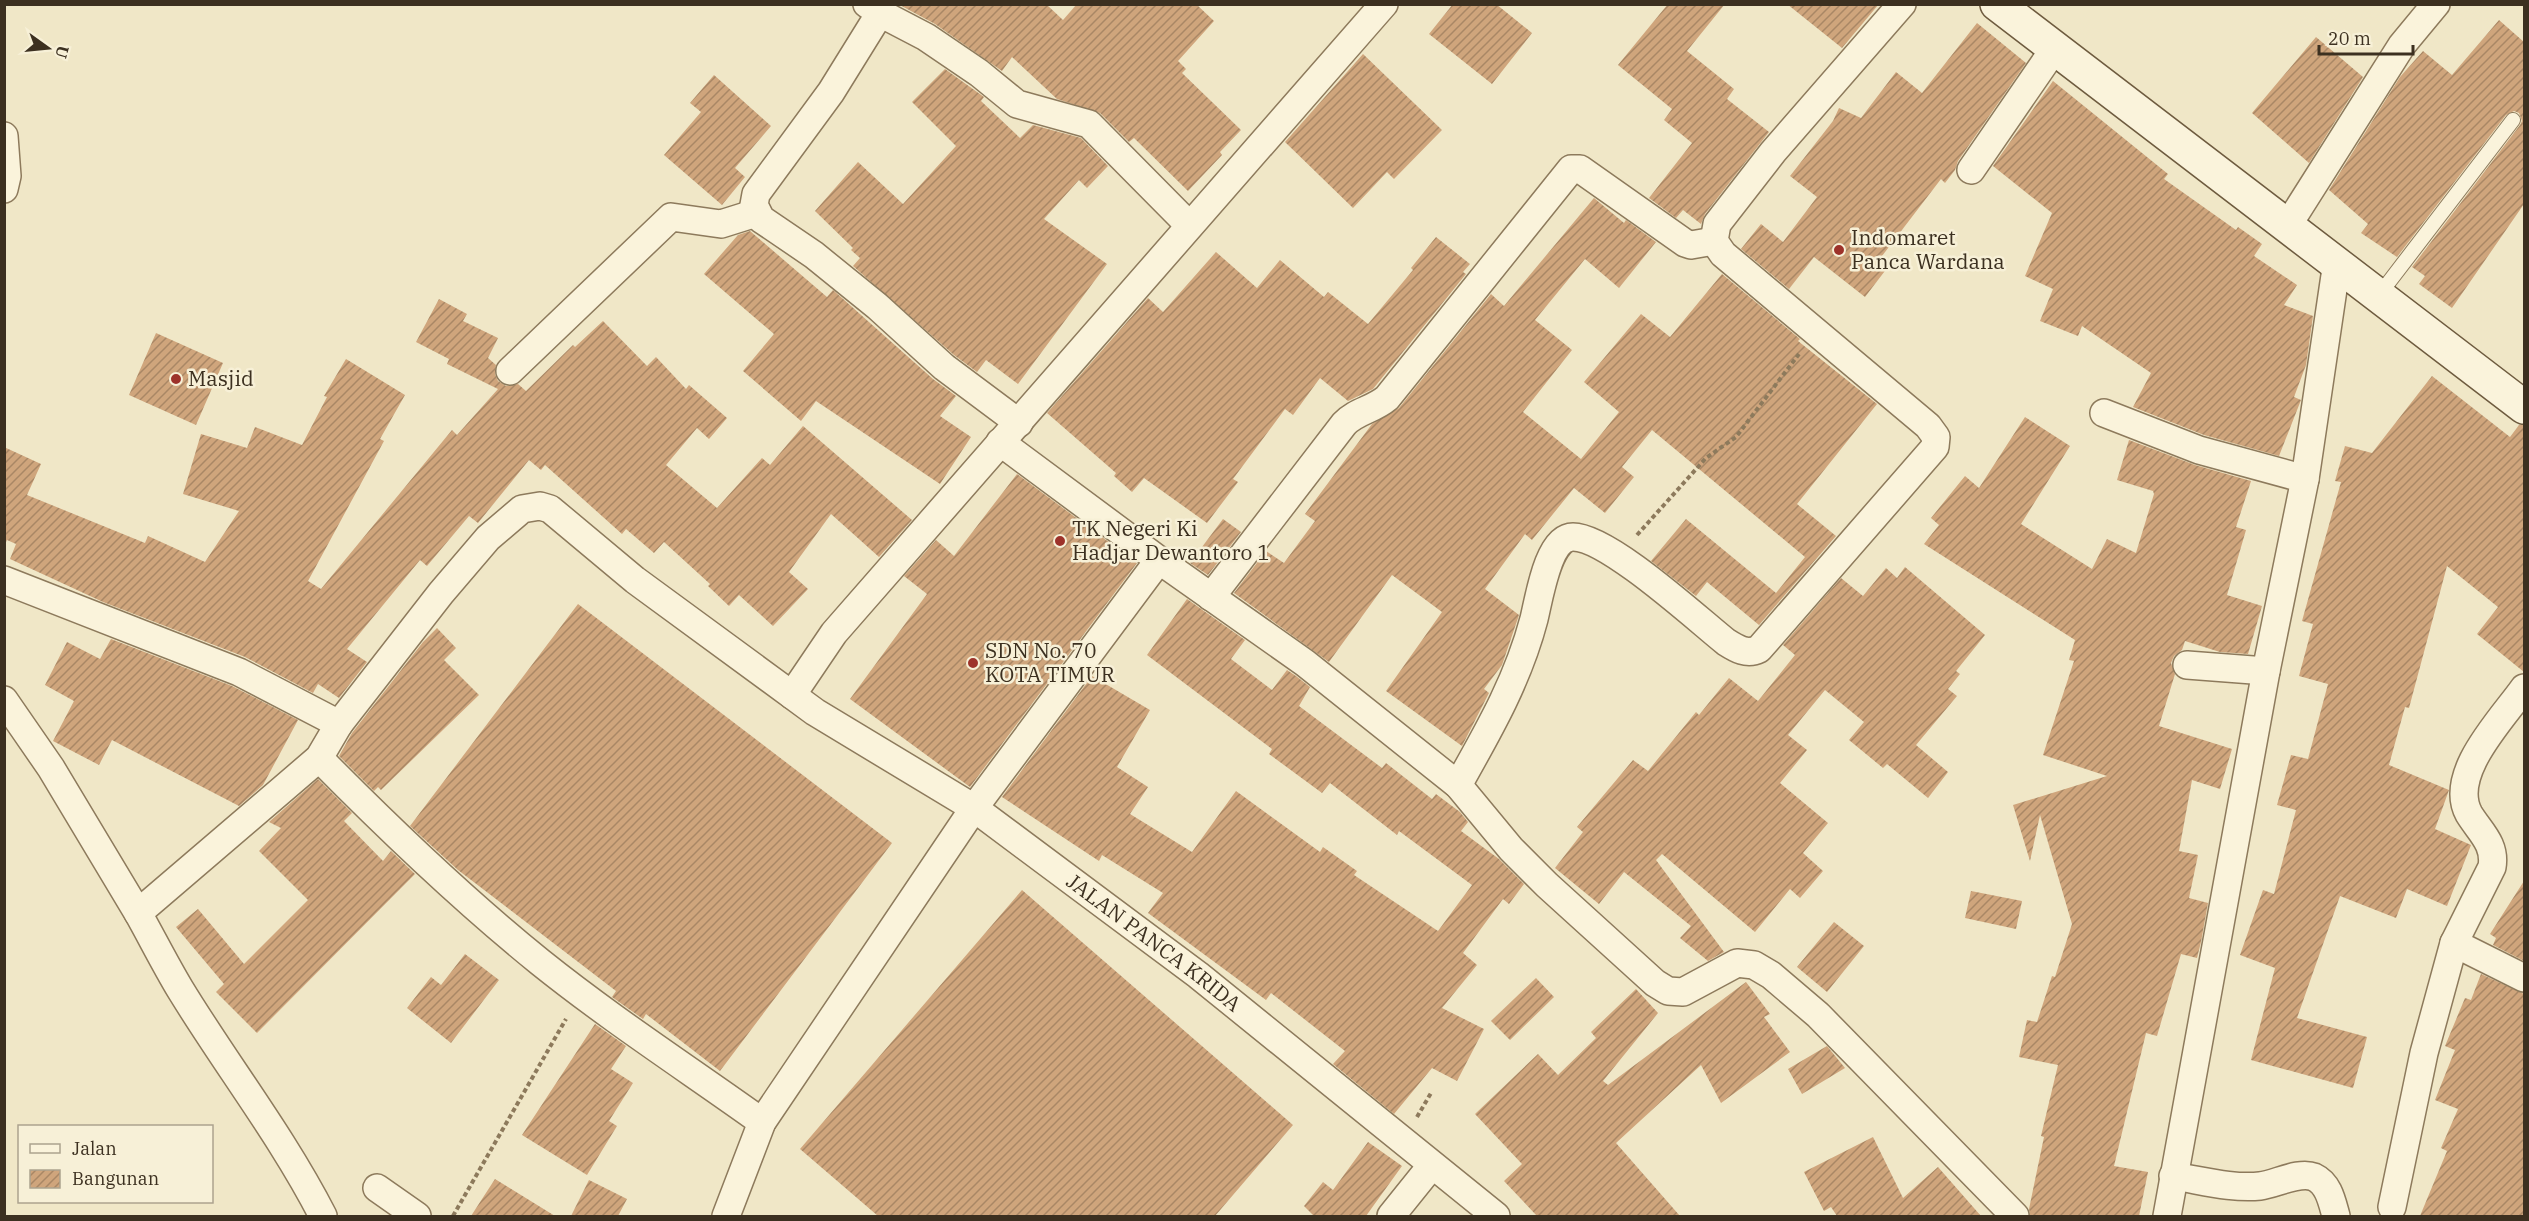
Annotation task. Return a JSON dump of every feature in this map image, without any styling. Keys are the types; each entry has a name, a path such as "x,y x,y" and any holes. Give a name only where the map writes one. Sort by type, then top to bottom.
{"street":[{"path":"792,695 834,633 1058,374 1384,4"},
{"path":"1458,785 1515,678 1555,547 1563,539 1572,537 1589,540 1618,556 1726,642 1745,652 1753,652 1759,649 1935,447 1936,436 1928,426 1723,254 1714,241 1717,224 1773,152 1902,4"},
{"path":"1997,4 2524,407"},
{"path":"2288,225 2402,45 2436,4"},
{"path":"1018,423 944,367 877,306 814,255 761,219 756,213 756,194 831,92 874,9 926,38 979,73 1017,104 1089,124 1190,225"},
{"path":"1971,170 2055,48"},
{"path":"4,136 7,176 4,189"},
{"path":"1210,597 1344,424 1354,414 1377,406 1387,398 1572,169 1580,169 1678,240 1691,245 1714,241"},
{"path":"510,371 671,217 721,224 756,213"},
{"path":"2167,1216 2266,671 2306,479 2337,262"},
{"path":"2104,413 2199,450 2306,479"},
{"path":"1000,442 1210,597 1305,663 1458,785 1525,863 1655,983 1668,991 1683,992 1737,963 1754,965 1784,985 1818,1015 2015,1216"},
{"name":"JALAN PANCA KRIDA","path":"138,913 319,758 339,724 441,593 488,538 522,509 529,506 550,509 635,580 792,695 827,720 974,808 1198,975 1496,1216"},
{"path":"726,1216 762,1122 974,808 1159,560"},
{"path":"4,580 239,672 339,724"},
{"path":"2187,665 2266,671"},
{"path":"2392,1207 2424,1053 2454,943 2492,867 2493,857 2485,835 2468,812 2464,793 2469,766 2478,750 2524,688"},
{"path":"4,700 51,768 138,913 180,989 257,1104 306,1183 323,1216"},
{"path":"319,758 397,837 484,915 580,992 762,1122"},
{"path":"2454,943 2524,978"},
{"path":"1391,1216 1432,1165"},
{"path":"2173,1176 2259,1186 2305,1175 2314,1177 2323,1183 2328,1191 2336,1216"},
{"path":"377,1188 417,1216"}],"lane":[{"path":"2379,295 2513,120"}],"path":[{"path":"1618,556 1706,458 1736,437 1817,331"},
{"path":"453,1216 580,992"}],"building":[{"path":"898,4 1046,4 1063,20 1077,4 1196,4 1214,21 1178,61 1186,69 1182,73 1241,130 1220,152 1222,155 1188,191 1134,138 1129,142 1100,113 1057,99 1012,57 1002,71 935,24"},
{"path":"1453,4 1496,4 1532,33 1492,84 1429,34"},
{"path":"1668,4 1725,4 1687,51 1734,89 1727,99 1769,132 1705,214 1701,224 1683,210 1676,218 1649,198 1692,143 1664,120 1672,109 1618,65"},
{"path":"1787,4 1879,4 1842,48"},
{"path":"2499,20 2524,42 2524,204 2452,308 2419,284 2425,276 2412,267 2520,125 2522,121 2519,113 2514,111 2506,115 2397,257 2361,233 2368,224 2329,190 2400,77 2423,51 2452,75"},
{"path":"1977,23 2026,63 1958,161 1955,170 1945,183 1941,179 1882,256 1891,263 1865,297 1814,257 1789,289 1741,249 1761,224 1783,242 1817,197 1790,176 1833,121 1839,108 1861,118 1896,72 1922,93"},
{"path":"2316,37 2363,77 2309,163 2252,113"},
{"path":"1363,54 1442,130 1394,179 1387,172 1353,208 1285,142"},
{"path":"945,69 984,97 981,101 1020,138 1033,125 1081,138 1108,166 1087,188 1079,180 1044,219 1107,264 1018,384 986,360 977,372 954,355 853,266 860,258 851,250 853,248 815,211 858,162 903,204 956,146 912,102"},
{"path":"714,75 771,126 735,168 745,177 722,205 664,155 701,112 690,103"},
{"path":"2053,81 2168,174 2164,179 2236,230 2238,227 2262,244 2254,256 2297,285 2284,305 2313,316 2306,365 2294,397 2301,400 2279,456 2204,435 2133,407 2151,373 2082,326 2078,336 2040,321 2053,289 2025,276 2052,213 1993,166"},
{"path":"1594,198 1624,223 1626,220 1656,242 1619,288 1585,259 1535,320 1572,350 1523,412 1581,459 1619,412 1584,382 1641,314 1670,337 1722,274 1800,339 1798,341 1877,404 1797,504 1836,536 1759,625 1707,582 1696,596 1651,561 1686,519 1776,593 1805,557 1652,430 1622,467 1634,477 1605,513 1574,488 1532,540 1525,534 1485,589 1519,615 1502,665 1484,689 1489,693 1462,746 1386,691 1442,612 1392,575 1329,662 1234,593 1266,551 1284,563 1315,521 1305,514 1372,424 1399,408 1491,294 1504,306"},
{"path":"750,231 827,297 833,290 933,379 956,396 940,416 971,437 940,484 816,401 801,421 743,371 774,334 704,274 738,235"},
{"path":"1436,237 1470,264 1463,272 1466,274 1373,389 1348,401 1320,378 1293,415 1285,409 1233,479 1238,482 1207,523 1144,478 1132,492 1114,476 1116,473 1047,413 1148,298 1163,312 1216,252 1257,288 1280,260 1324,297 1328,292 1368,324 1413,270 1411,268"},
{"path":"439,299 467,314 463,321 498,338 488,358 496,365 495,374 498,381 506,386 518,384 526,391 573,345 575,347 603,321 647,366 656,357 686,389 689,385 727,418 709,439 697,428 666,465 717,508 762,458 770,465 803,426 912,520 879,557 831,514 789,572 808,589 773,626 739,595 729,606 708,586 710,584 664,542 654,553 626,529 622,534 545,465 541,470 529,460 478,523 469,516 427,566 420,560 347,649 367,662 339,698 318,684 313,693 245,657 103,602 10,559 16,544 7,540 4,546 4,447 41,464 27,495 145,543 148,536 205,562 239,511 183,494 201,434 247,448 255,427 302,445 327,397 324,396 346,359 405,395 380,439 384,441 308,581 321,589 452,430 457,435 498,389 447,364 449,359 416,342"},
{"name":"Masjid","path":"156,333 223,363 196,425 129,395"},
{"path":"2432,376 2510,437 2519,425 2524,425 2524,672 2477,634 2498,607 2447,566 2409,708 2405,707 2389,765 2449,790 2435,829 2471,845 2447,906 2407,889 2396,918 2340,896 2297,1018 2367,1037 2353,1088 2251,1060 2275,968 2240,955 2263,890 2274,894 2296,810 2277,805 2291,755 2308,759 2328,684 2299,676 2313,624 2302,621 2341,482 2335,481 2345,446 2372,453"},
{"path":"2025,417 2070,446 2021,524 2092,569 2107,539 2136,553 2154,494 2153,491 2117,480 2129,440 2195,465 2251,481 2236,527 2246,530 2227,595 2262,606 2248,654 2220,652 2185,641 2182,650 2174,656 2171,663 2175,674 2159,726 2232,749 2220,789 2192,780 2179,851 2198,855 2189,898 2208,903 2201,942 2197,958 2181,954 2157,1036 2146,1033 2114,1166 2148,1172 2139,1216 2030,1216 2029,1209 2044,1137 2041,1136 2058,1065 2019,1057 2027,1020 2037,1022 2052,976 2055,977 2072,924 2040,815 2030,861 2013,805 2107,776 2043,755 2074,661 2069,660 2075,640 1924,544 1939,525 1931,518 1965,476 1979,488"},
{"name":"SDN No. 70 KOTA TIMUR","path":"1017,474 1137,563 970,787 850,699 927,594 904,576 936,540 954,556"},
{"path":"1223,519 1241,532 1208,575 1190,563"},
{"path":"1905,567 1985,635 1956,671 1960,674 1948,689 1957,696 1916,745 1948,772 1928,798 1887,764 1883,768 1849,740 1864,722 1825,690 1788,735 1807,750 1780,783 1828,823 1803,853 1823,871 1800,898 1790,889 1755,932 1662,854 1656,860 1724,952 1708,961 1680,938 1691,926 1624,872 1599,904 1555,868 1583,832 1577,827 1633,760 1648,771 1696,712 1699,715 1729,678 1758,701 1795,655 1783,645 1841,578 1863,596 1886,568 1897,578"},
{"path":"1187,599 1245,640 1231,659 1272,690 1287,670 1296,676 1310,687 1299,706 1382,768 1386,763 1432,799 1436,794 1460,812 1468,822 1461,831 1499,859 1524,884 1509,904 1503,899 1463,953 1477,965 1442,1008 1484,1029 1457,1081 1432,1068 1394,1114 1333,1064 1345,1051 1271,993 1266,1000 1148,913 1163,893 1102,855 1099,861 1002,797 1092,676 1150,710 1117,767 1148,787 1130,814 1192,852 1236,791 1320,852 1323,847 1357,871 1354,875 1438,931 1472,885 1399,831 1397,835 1330,783 1322,793 1269,754 1272,749 1147,655"},
{"path":"578,604 892,843 720,1071 646,1014 643,1019 612,997 616,991 458,870 410,826"},
{"path":"437,628 456,648 444,660 479,695 381,790 378,787 374,791 339,756 352,733 423,642"},
{"path":"111,639 232,686 298,720 263,785 239,806 112,740 99,765 53,741 74,701 45,685 67,642 100,659"},
{"path":"318,779 352,813 344,821 383,861 391,851 415,874 257,1033 216,992 224,984 176,927 198,909 244,964 308,900 259,851 281,828 269,822"},
{"path":"2524,881 2524,961 2493,945 2496,938 2490,934"},
{"path":"1022,890 1293,1125 1215,1216 878,1216 800,1149"},
{"path":"1971,891 2022,901 2016,929 1965,918"},
{"path":"1834,922 1864,946 1827,992 1797,967"},
{"path":"465,954 499,980 451,1043 407,1008 431,977 441,985"},
{"path":"2481,974 2524,994 2524,1216 2420,1216 2447,1151 2441,1148 2458,1109 2435,1100 2455,1050 2445,1046 2465,998 2471,1000"},
{"path":"1536,978 1554,997 1510,1040 1491,1021"},
{"path":"1746,982 1770,1014 1764,1017 1790,1052 1721,1103 1701,1065 1616,1143 1680,1216 1537,1216 1504,1181 1522,1164 1475,1114 1538,1054 1558,1075 1596,1038 1591,1032 1636,989 1658,1013 1603,1081 1608,1085"},
{"path":"595,1024 626,1046 611,1069 633,1083 609,1121 617,1126 587,1175 522,1135"},
{"path":"1827,1046 1845,1068 1802,1094 1788,1069"},
{"path":"1873,1137 1903,1198 1938,1167 1981,1216 1837,1216 1831,1207 1824,1211 1804,1172"},
{"path":"1368,1142 1402,1166 1366,1216 1314,1216 1304,1206 1323,1182 1333,1190"},
{"path":"495,1179 555,1216 471,1216"},
{"path":"589,1180 627,1199 618,1216 571,1216"}],"place":[{"name":"Indomaret Panca Wardana","path":"1839,250"},
{"name":"Masjid","path":"176,379"},
{"name":"TK Negeri Ki Hadjar Dewantoro 1","path":"1060,541"},
{"name":"SDN No. 70 KOTA TIMUR","path":"973,663"}]}
